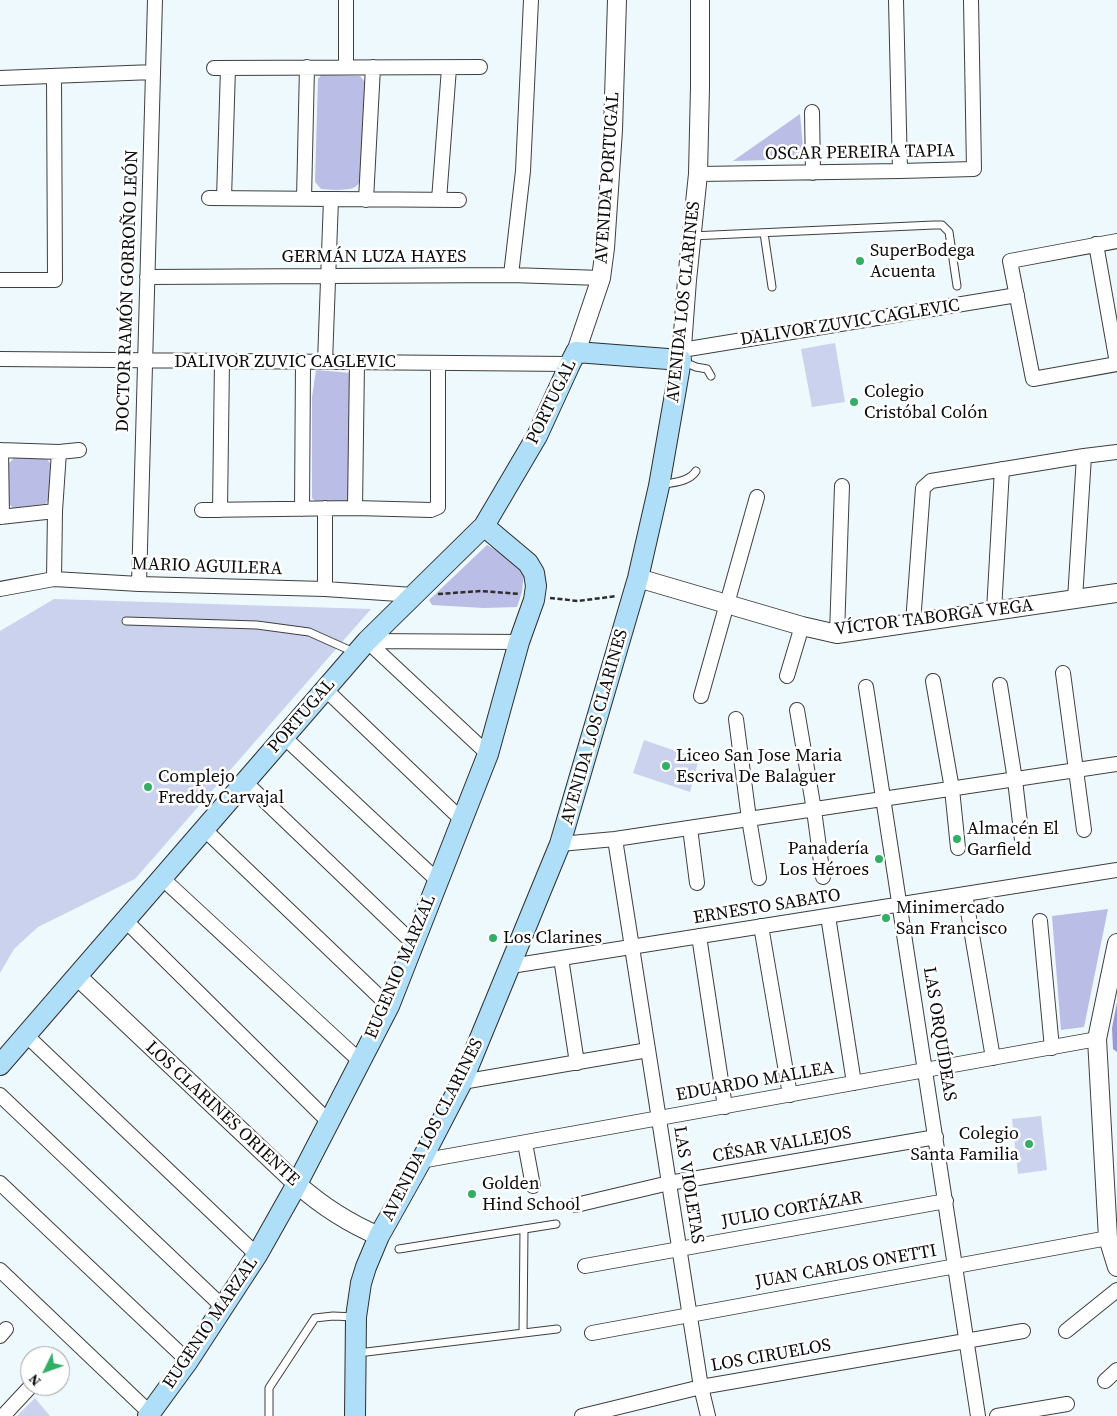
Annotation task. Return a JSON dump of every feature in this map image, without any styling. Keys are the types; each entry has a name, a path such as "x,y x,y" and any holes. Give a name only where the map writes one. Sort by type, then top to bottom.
{"main road":[{"name":"DALIVOR ZUVIC CAGLEVIC","path":"573,358 682,355"},
{"name":"AVENIDA LOS CLARINES","path":"355,1416 356,1318 362,1283 379,1236 462,1082 560,844 638,578 658,486 682,355"},
{"name":"PORTUGAL","path":"0,1064 362,647 484,526 537,436 573,358"},
{"name":"EUGENIO MARZAL","path":"149,1414 188,1361 257,1255 389,1006 488,754 519,642 534,600 536,586 534,573 528,563 484,526"}],"street":[{"name":"DOCTOR RAMÓN GORROÑO LEÓN","path":"139,584 155,0"},
{"path":"346,0 346,67"},
{"path":"511,274 523,171 531,0"},
{"name":"AVENIDA PORTUGAL","path":"573,358 601,278 605,248 613,130 617,0"},
{"name":"AVENIDA LOS CLARINES","path":"682,355 691,236 698,174 700,0"},
{"path":"896,0 900,171"},
{"name":"OSCAR PEREIRA TAPIA","path":"698,174 974,169 971,0"},
{"path":"304,199 307,67"},
{"path":"366,200 374,67"},
{"path":"214,68 480,67"},
{"path":"224,198 228,68"},
{"path":"439,200 449,68"},
{"path":"0,78 153,72"},
{"path":"0,280 55,280 54,76"},
{"path":"812,112 813,173"},
{"path":"209,198 459,200"},
{"path":"325,362 331,199"},
{"path":"1096,244 1117,363 1032,379 1010,261 1096,244 1117,241"},
{"name":"GERMÁN LUZA HAYES","path":"147,277 511,274 601,278"},
{"name":"DALIVOR ZUVIC CAGLEVIC","path":"682,355 1017,295"},
{"name":"DALIVOR ZUVIC CAGLEVIC","path":"0,359 438,363 573,358"},
{"path":"220,510 222,361"},
{"path":"302,509 303,362"},
{"path":"355,508 357,362"},
{"path":"202,510 355,508 431,510 438,507 438,363"},
{"path":"55,511 1,517 1,450 59,452 79,450"},
{"path":"54,579 55,511 59,452"},
{"path":"913,623 922,488 932,480 1117,452"},
{"path":"1075,599 1084,456"},
{"path":"994,611 1002,469"},
{"path":"837,634 842,486"},
{"path":"701,696 757,497"},
{"path":"325,508 325,589"},
{"name":"VÍCTOR TABORGA VEGA","path":"638,578 802,626 837,634 1117,593"},
{"name":"MARIO AGUILERA","path":"0,589 54,579 139,584 325,589 413,595"},
{"path":"787,676 802,626"},
{"path":"362,647 519,642"},
{"path":"362,647 488,754"},
{"path":"1062,673 1084,830"},
{"path":"933,681 952,789 958,848"},
{"path":"1000,685 1015,780 1022,840"},
{"name":"LAS ORQUÍDEAS","path":"866,687 978,1416"},
{"path":"325,690 462,820"},
{"path":"797,710 823,877"},
{"path":"736,719 759,878"},
{"path":"284,737 438,881"},
{"path":"560,844 615,839 1117,764"},
{"path":"245,782 413,943"},
{"path":"690,828 697,883"},
{"path":"204,829 389,1006"},
{"name":"LAS VIOLETAS","path":"615,839 701,1387 708,1416"},
{"name":"ERNESTO SABATO","path":"511,966 1117,870"},
{"path":"162,878 360,1061"},
{"path":"965,894 992,1058"},
{"path":"828,916 854,1083"},
{"path":"125,920 329,1122"},
{"path":"1040,920 1052,1048"},
{"path":"761,926 790,1095"},
{"path":"699,936 725,1107"},
{"path":"1117,944 1097,1039 1108,1238 1117,1267"},
{"path":"561,958 577,1063"},
{"name":"LOS CLARINES ORIENTE","path":"77,976 296,1184 329,1210 362,1229 379,1236"},
{"path":"26,1035 257,1255"},
{"name":"EDUARDO MALLEA","path":"421,1161 1097,1039"},
{"path":"462,1082 648,1050"},
{"path":"0,1095 223,1307"},
{"name":"CÉSAR VALLEJOS","path":"576,1205 669,1183 936,1137"},
{"path":"525,1143 533,1186"},
{"path":"0,1183 188,1361"},
{"name":"JULIO CORTÁZAR","path":"585,1266 946,1202"},
{"name":"JUAN CARLOS ONETTI","path":"592,1333 1108,1238"},
{"path":"0,1270 149,1414"},
{"path":"1066,1331 1117,1290"},
{"name":"LOS CIRUELOS","path":"582,1416 701,1387 1023,1331"},
{"path":"1105,1381 1117,1370"},
{"path":"3,1416 22,1396"},
{"path":"997,1416 1067,1404"}],"lane":[{"path":"691,236 942,226 949,232 957,286"},
{"path":"764,232 772,287"},
{"path":"682,355 696,367 707,369 711,376"},
{"path":"658,486 688,479 696,471"},
{"path":"126,621 257,625 309,632 362,647"},
{"path":"399,1249 556,1224"},
{"path":"523,1333 524,1229"},
{"path":"269,1416 269,1388 315,1318 333,1316 356,1318"},
{"path":"355,1353 557,1329"}],"shaded area":[{"path":"321,75 360,76 365,82 362,176 358,185 352,188 338,190 321,189 315,182 318,79"},
{"path":"800,114 804,159 733,161"},
{"path":"835,343 845,402 812,407 801,349"},
{"path":"316,370 351,373 350,499 347,502 315,501 312,498 312,397"},
{"path":"15,457 46,458 51,464 51,498 45,504 13,508 9,504 9,463"},
{"path":"487,545 524,572 522,592 517,607 484,608 432,605 429,600"},
{"name":"Complejo Freddy Carvajal","path":"54,599 371,609 135,879 38,927 14,949 0,973 0,631"},
{"name":"Liceo San Jose Maria Escriva De Balaguer","path":"644,740 699,759 690,792 633,773"},
{"path":"1108,909 1084,1027 1061,1030 1052,916"},
{"path":"1117,1002 1117,1052 1113,1049 1112,1028"},
{"name":"Colegio Santa Familia","path":"1041,1116 1047,1170 1018,1174 1012,1119"},
{"path":"35,1398 50,1416 17,1416"}],"place":[{"name":"SuperBodega Acuenta","path":"860,261"},
{"name":"Colegio Cristóbal Colón","path":"854,402"},
{"name":"Liceo San Jose Maria Escriva De Balaguer","path":"666,766"},
{"name":"Complejo Freddy Carvajal","path":"148,787"},
{"name":"Almacén El Garfield","path":"957,839"},
{"name":"Panadería Los Héroes","path":"879,859"},
{"name":"Minimercado San Francisco","path":"886,918"},
{"name":"Los Clarines","path":"493,938"},
{"name":"Colegio Santa Familia","path":"1029,1144"},
{"name":"Golden Hind School","path":"472,1194"}]}
